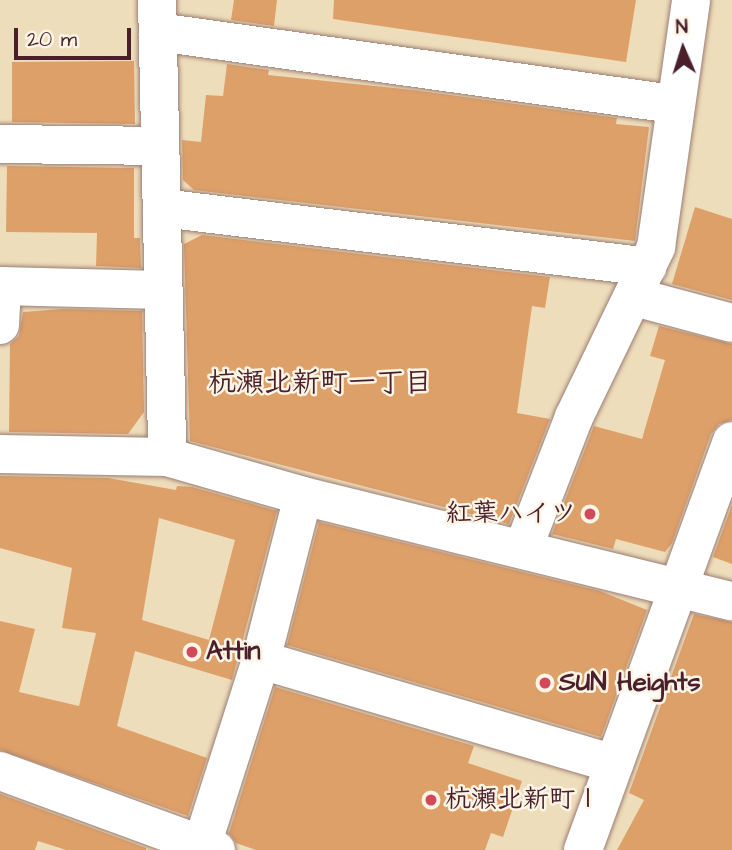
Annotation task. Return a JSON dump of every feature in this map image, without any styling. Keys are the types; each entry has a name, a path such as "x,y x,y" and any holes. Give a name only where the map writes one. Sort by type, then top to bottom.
{"street":[{"path":"524,546 574,417 656,247 673,104 691,0"},
{"path":"167,457 158,16 673,104"},
{"path":"0,144 160,146"},
{"path":"162,208 641,282 732,323"},
{"path":"0,325 1,286 162,290"},
{"path":"583,850 732,441"},
{"path":"0,454 167,457 303,496 524,546 732,601"},
{"path":"0,771 199,838 261,660 303,496"},
{"path":"261,660 614,764"}],"building":[{"path":"234,0 277,0 274,26 231,20"},
{"path":"334,0 636,0 626,62 333,19"},
{"path":"134,61 135,124 12,122 12,62"},
{"path":"227,64 269,70 268,75 413,90 617,118 616,124 649,127 635,241 194,190 183,180 182,140 201,142 206,95 223,96"},
{"path":"7,166 134,168 134,238 140,238 141,268 96,266 97,233 6,232"},
{"path":"695,207 732,219 732,300 672,284"},
{"path":"202,235 550,277 545,308 532,306 517,413 550,419 509,524 190,441 184,244"},
{"path":"63,309 142,311 144,412 128,434 9,432 10,344 19,336 23,312"},
{"path":"659,326 732,344 732,420 719,424 711,434 672,543 665,552 616,539 613,549 552,534 594,426 642,439 665,360 650,356"},
{"path":"0,476 108,478 176,490 177,486 192,487 277,511 232,680 135,651 117,726 207,758 188,816 0,750 0,621 35,629 19,692 79,706 96,633 62,628 72,568 0,548","holes":["159,518 235,540 209,640 142,620"]},
{"path":"732,505 732,564 713,557"},
{"path":"319,522 600,591 647,610 601,737 287,645"},
{"path":"694,614 732,622 732,850 617,850 644,800 629,793"},
{"path":"275,687 474,746 468,763 522,781 503,837 491,833 485,850 256,850 236,843 229,833"},
{"path":"0,794 146,850 66,850 38,841 35,850 0,850"}],"place":[{"name":"紅葉ハイツ","path":"590,514"},
{"name":"Attin","path":"192,652"},
{"name":"SUN Heights","path":"545,683"},
{"name":"杭瀬北新町Ⅰ","path":"431,800"}],"district":[{"name":"杭瀬北新町一丁目","path":"320,383"}]}
